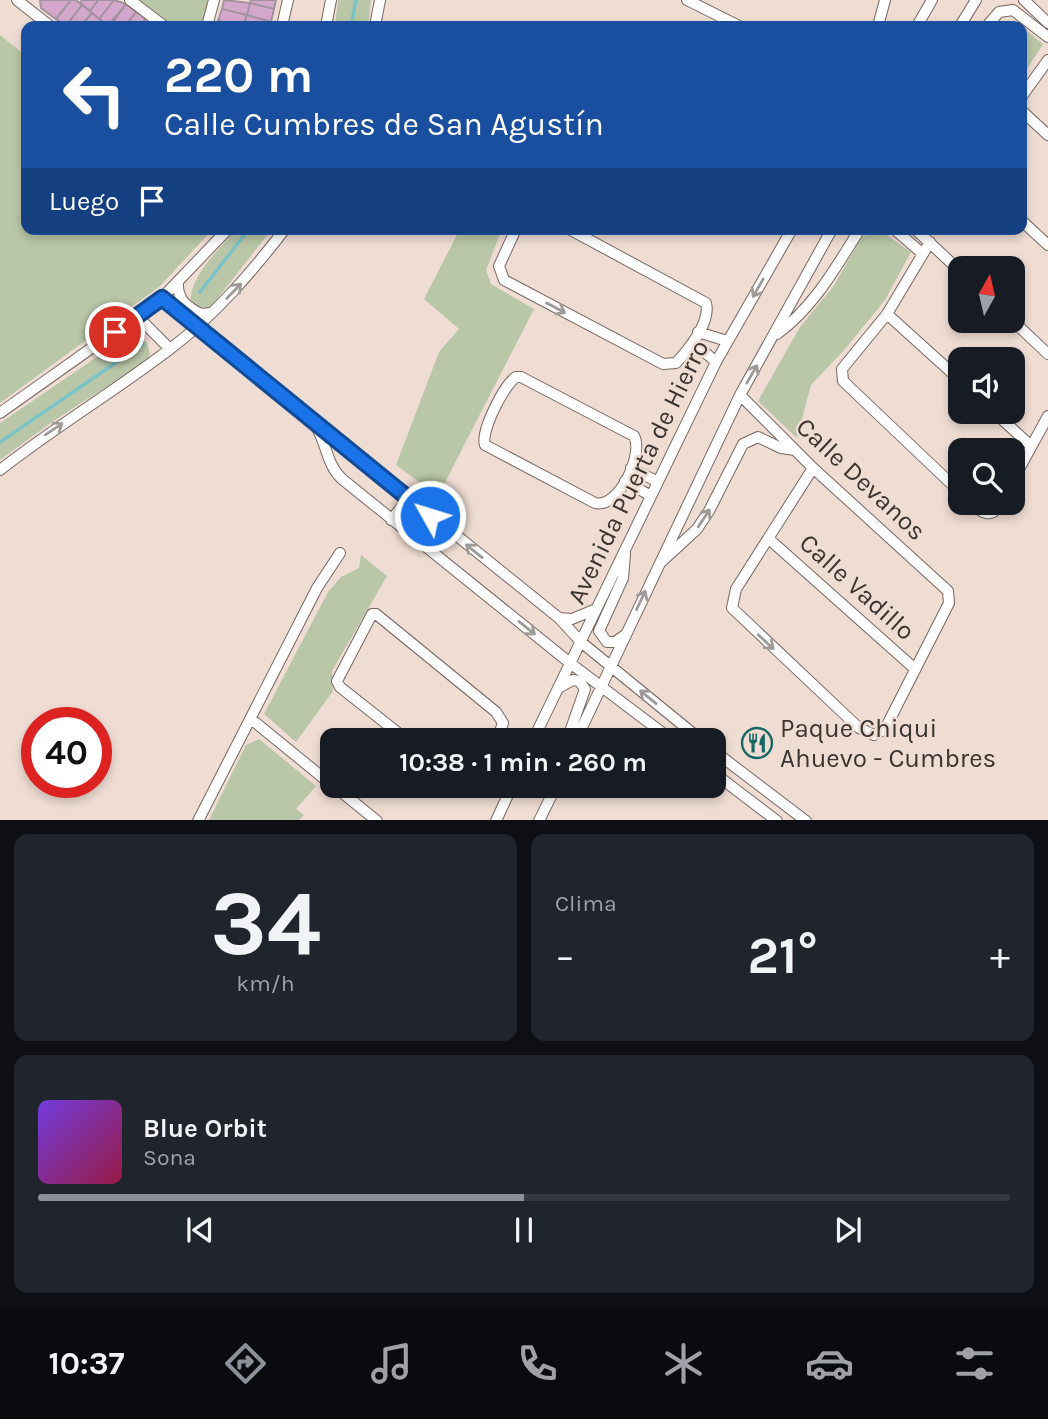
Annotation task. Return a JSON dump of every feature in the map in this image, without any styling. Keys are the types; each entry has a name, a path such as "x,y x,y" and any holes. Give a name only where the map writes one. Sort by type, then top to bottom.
{"street":[{"path":"130,0 157,21"},
{"path":"208,21 214,0"},
{"path":"283,21 288,0"},
{"path":"327,21 331,0"},
{"path":"376,21 380,0"},
{"path":"687,0 729,21"},
{"path":"879,21 885,0"},
{"path":"920,21 932,0"},
{"path":"963,21 976,0"},
{"path":"1024,0 1048,23"},
{"path":"24,2 45,21"},
{"path":"991,21 999,12 1013,10 1048,37"},
{"path":"1027,89 1048,60"},
{"path":"1027,116 1048,135"},
{"path":"1027,225 1048,244"},
{"path":"0,413 162,298 222,235"},
{"path":"0,470 42,436 170,349 197,327 235,291 280,235"},
{"path":"513,235 499,266 504,280 663,364 676,363 695,337 707,314 707,307 702,299 580,235"},
{"name":"Avenida Puerta de Hierro","path":"539,728 716,362 789,235"},
{"path":"581,728 740,396 829,235"},
{"path":"775,335 792,323 811,302 856,235"},
{"path":"901,235 923,254"},
{"path":"921,235 948,260"},
{"path":"930,243 887,314 842,369 841,375 843,382 948,481"},
{"path":"178,283 182,301 201,314 212,313"},
{"path":"162,298 559,618 581,642 686,728"},
{"path":"887,314 948,369"},
{"path":"137,317 170,349"},
{"path":"1025,332 1048,354"},
{"path":"695,337 727,341"},
{"path":"695,337 716,362"},
{"path":"516,377 521,377 634,436 638,444 631,468 614,498 600,505 485,445 485,431 508,384 516,377"},
{"name":"Calle Devanos","path":"740,396 813,468 948,591 950,596 915,669"},
{"path":"309,415 326,445 334,471 570,663 658,728"},
{"path":"1025,457 1048,416"},
{"path":"1007,424 1031,446"},
{"path":"657,566 697,529 748,440 758,438 781,448 795,450"},
{"path":"328,458 336,450 347,448"},
{"path":"631,468 658,482"},
{"path":"813,468 736,589 731,601 735,612 859,728 874,735 885,729 915,669"},
{"path":"625,481 651,496"},
{"path":"391,520 409,498"},
{"name":"Calle Vadillo","path":"769,539 915,669"},
{"path":"625,551 623,578 599,631 607,642 615,642 625,635"},
{"path":"199,820 317,588 340,553"},
{"path":"559,618 572,619 596,609"},
{"path":"392,728 340,688 337,681 372,614 376,614 496,712 503,723 501,728"},
{"path":"558,688 573,680 579,681 585,689 571,728"},
{"path":"251,719 320,775"},
{"path":"726,760 805,820"},
{"path":"726,782 776,820"},
{"path":"349,798 376,820"},
{"path":"496,820 507,798"},
{"path":"539,820 550,798"}],"green space":[{"path":"140,0 208,0 202,21 167,21"},
{"path":"338,0 371,0 369,21 336,21"},
{"path":"1027,31 1043,44 1027,69"},
{"path":"0,35 21,52 21,235 207,235 160,286 0,403"},
{"path":"231,235 267,235 210,308 191,306 194,285 213,255"},
{"path":"457,235 500,235 486,270 491,284 534,309 438,496 396,465 439,352 459,329 424,299"},
{"path":"887,235 911,252 885,300 846,348 811,385 797,438 758,401 800,327 833,287 862,237"},
{"path":"136,335 147,343 150,354 148,360 55,420 0,460 0,423 128,336"},
{"path":"361,555 387,576 332,671 333,691 296,742 264,714 328,592 341,577 359,568"},
{"path":"259,739 316,786 296,809 304,815 299,820 209,820 246,745"}],"building":[{"path":"40,0 71,0 56,19 41,8"},
{"path":"71,0 82,5 70,21 56,19"},
{"path":"82,0 98,0 90,11 80,3"},
{"path":"98,0 114,0 99,19 90,11"},
{"path":"114,0 126,4 112,21 99,19"},
{"path":"224,0 250,3 247,15 222,9"},
{"path":"251,0 276,0 274,9 250,3"},
{"path":"250,3 274,9 271,21 247,15"},
{"path":"126,4 136,12 129,21 114,21"},
{"path":"82,5 92,13 85,21 70,21"},
{"path":"222,9 247,15 245,21 218,21"},
{"path":"136,12 146,19 144,21 129,21"},
{"path":"92,13 102,21 85,21"},
{"path":"247,15 268,21 245,21"}],"waterway":[{"path":"352,21 356,0"},
{"path":"200,292 244,235"},
{"path":"0,442 143,344"}],"place":[{"name":"Paque Chiqui Ahuevo - Cumbres","path":"757,743"}],"route":[{"path":"115,332 162,298 430,516"}]}
